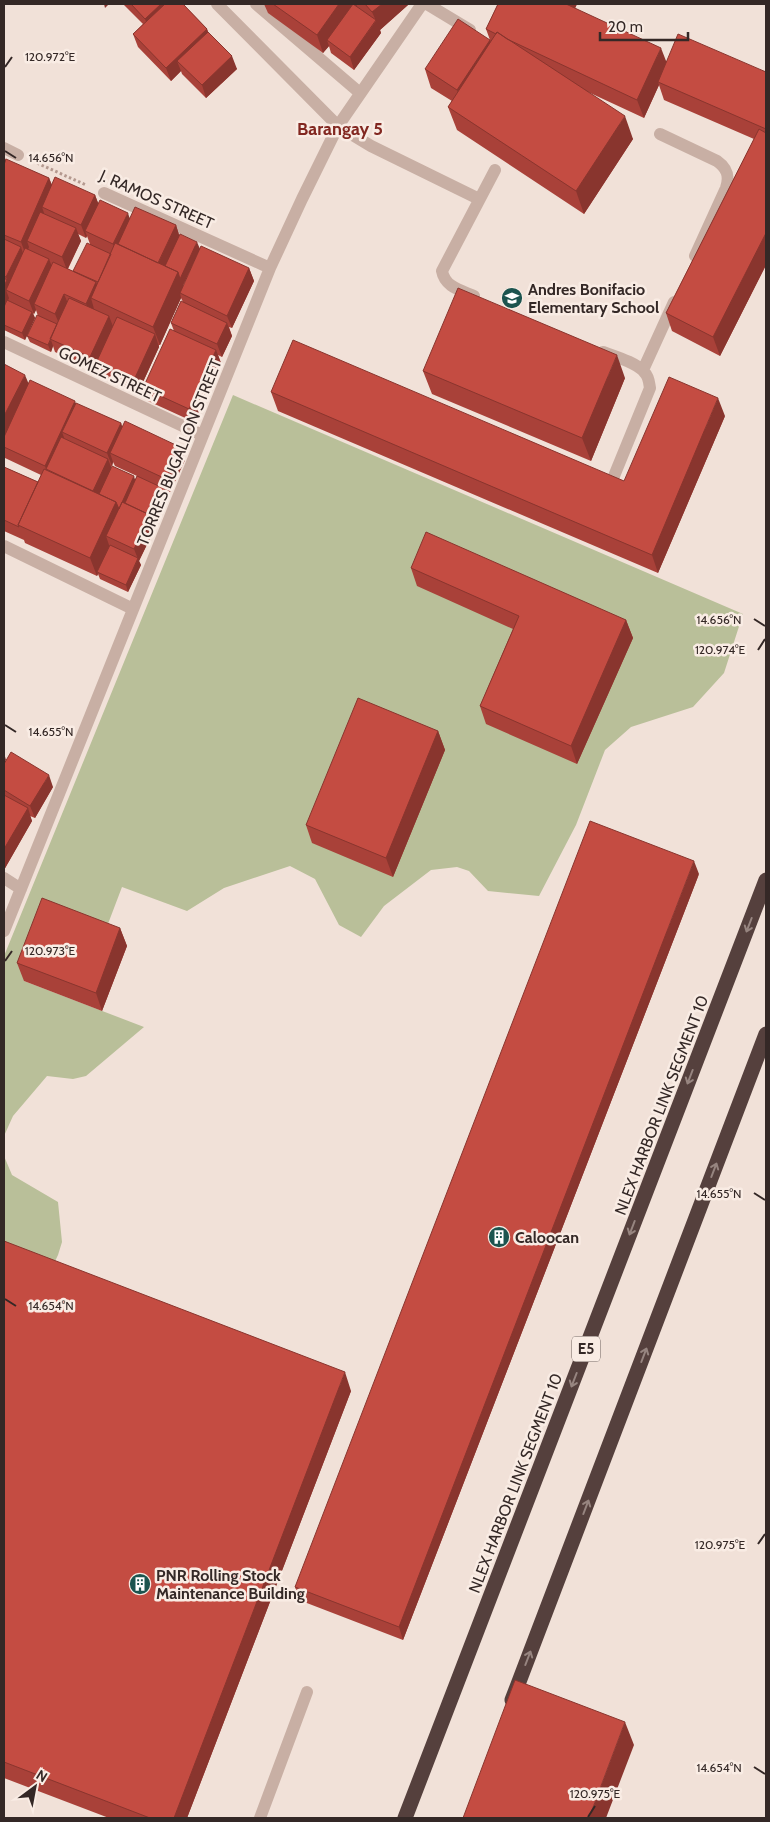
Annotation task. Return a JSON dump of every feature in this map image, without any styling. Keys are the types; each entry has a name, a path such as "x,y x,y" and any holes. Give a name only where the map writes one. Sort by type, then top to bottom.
{"highway":[{"name":"NLEX HARBOR LINK SEGMENT 10","path":"405,1818 766,880"},
{"path":"508,1710 766,1034"}],"street":[{"path":"217,4 338,126 371,146 479,199"},
{"path":"256,4 360,93"},
{"name":"TORRES BUGALLON STREET","path":"4,931 270,268 338,126 422,4"},
{"path":"427,4 482,37"},
{"path":"660,134 717,161 723,165 727,172 726,188 689,269"},
{"path":"4,148 18,155"},
{"path":"489,302 447,283 442,270 495,170"},
{"name":"J. RAMOS STREET","path":"104,193 270,268"},
{"path":"642,370 681,287"},
{"name":"GOMEZ STREET","path":"4,342 202,435"},
{"path":"594,348 642,370 648,379 650,388 612,481"},
{"path":"4,546 133,610"},
{"path":"4,878 21,889"},
{"path":"260,1818 307,1692"}],"path":[{"name":"J. RAMOS STREET","path":"18,155 104,193"}],"green space":[{"path":"233,395 743,614 724,673 693,707 631,727 605,750 576,825 539,896 488,891 469,871 457,867 431,870 384,906 361,937 339,925 315,879 290,866 224,888 187,911 122,887 103,937 24,981 144,1027 86,1076 73,1079 47,1076 13,1116 4,1136 4,956"},
{"path":"4,1156 12,1175 58,1202 62,1242 49,1274 4,1257"}],"building":[{"path":"131,4 161,4 145,19"},
{"path":"165,4 183,4 207,29 166,68 133,34"},
{"path":"273,4 339,4 317,35"},
{"path":"353,4 376,20 350,57 327,40"},
{"path":"365,4 382,4 372,12"},
{"path":"498,4 566,4 661,48 637,100 507,39 497,32 496,34 486,29"},
{"path":"458,19 490,40 457,90 425,69"},
{"path":"208,32 232,56 202,85 177,61"},
{"path":"497,32 625,116 576,191 448,107"},
{"path":"678,34 766,72 766,129 658,82"},
{"path":"759,129 766,133 766,233 713,337 666,313"},
{"path":"6,159 49,178 21,242 4,235 4,165"},
{"path":"55,177 95,195 81,225 42,207"},
{"path":"100,200 128,213 113,244 85,231"},
{"path":"135,207 176,225 158,263 118,244"},
{"path":"40,212 76,228 62,257 27,241"},
{"path":"180,234 197,242 180,279 178,272 165,266"},
{"path":"4,239 21,247 6,277 4,276"},
{"path":"87,243 111,254 98,282 73,271"},
{"path":"115,243 178,272 153,327 91,298"},
{"path":"201,246 249,268 227,316 180,293"},
{"path":"25,248 49,259 29,301 6,290"},
{"path":"53,262 96,282 86,304 64,294 55,314 34,304"},
{"path":"458,288 617,355 582,438 423,371"},
{"path":"69,298 109,316 90,357 50,339"},
{"path":"7,300 32,312 22,333 4,325 4,307"},
{"path":"181,301 227,323 217,344 171,323"},
{"path":"37,315 57,324 48,345 27,336"},
{"path":"117,317 155,334 134,380 96,363"},
{"path":"170,329 216,350 189,409 143,388"},
{"path":"293,340 624,481 669,377 718,398 652,555 271,392"},
{"path":"4,364 25,375 4,416"},
{"path":"30,380 75,401 45,466 4,447 4,437"},
{"path":"76,403 121,423 107,453 62,432"},
{"path":"125,421 180,447 166,479 110,453"},
{"path":"61,437 108,459 93,491 46,469"},
{"path":"112,466 134,476 119,509 116,502 99,494"},
{"path":"4,467 38,482 18,525 19,527 4,520"},
{"path":"44,469 116,502 90,558 18,525"},
{"path":"137,476 165,489 152,516 125,503"},
{"path":"122,502 150,515 134,549 106,536"},
{"path":"426,532 626,620 571,746 480,706 519,616 411,568"},
{"path":"110,545 138,558 126,585 97,572"},
{"path":"358,698 438,731 386,858 306,825"},
{"path":"11,752 49,775 30,806 4,790 4,764"},
{"path":"4,795 28,808 4,849"},
{"name":"Caloocan","path":"590,821 694,861 399,1627 295,1587"},
{"path":"42,898 120,928 96,993 17,963"},
{"name":"PNR Rolling Stock Maintenance Building","path":"4,1241 345,1372 174,1818 150,1818 4,1762"},
{"path":"515,1680 625,1722 589,1818 463,1818"}],"place":[{"name":"Andres Bonifacio Elementary School","path":"512,298"},
{"name":"Caloocan","path":"499,1237"},
{"name":"PNR Rolling Stock Maintenance Building","path":"140,1584"}],"district":[{"name":"Barangay 5","path":"340,129"}]}
